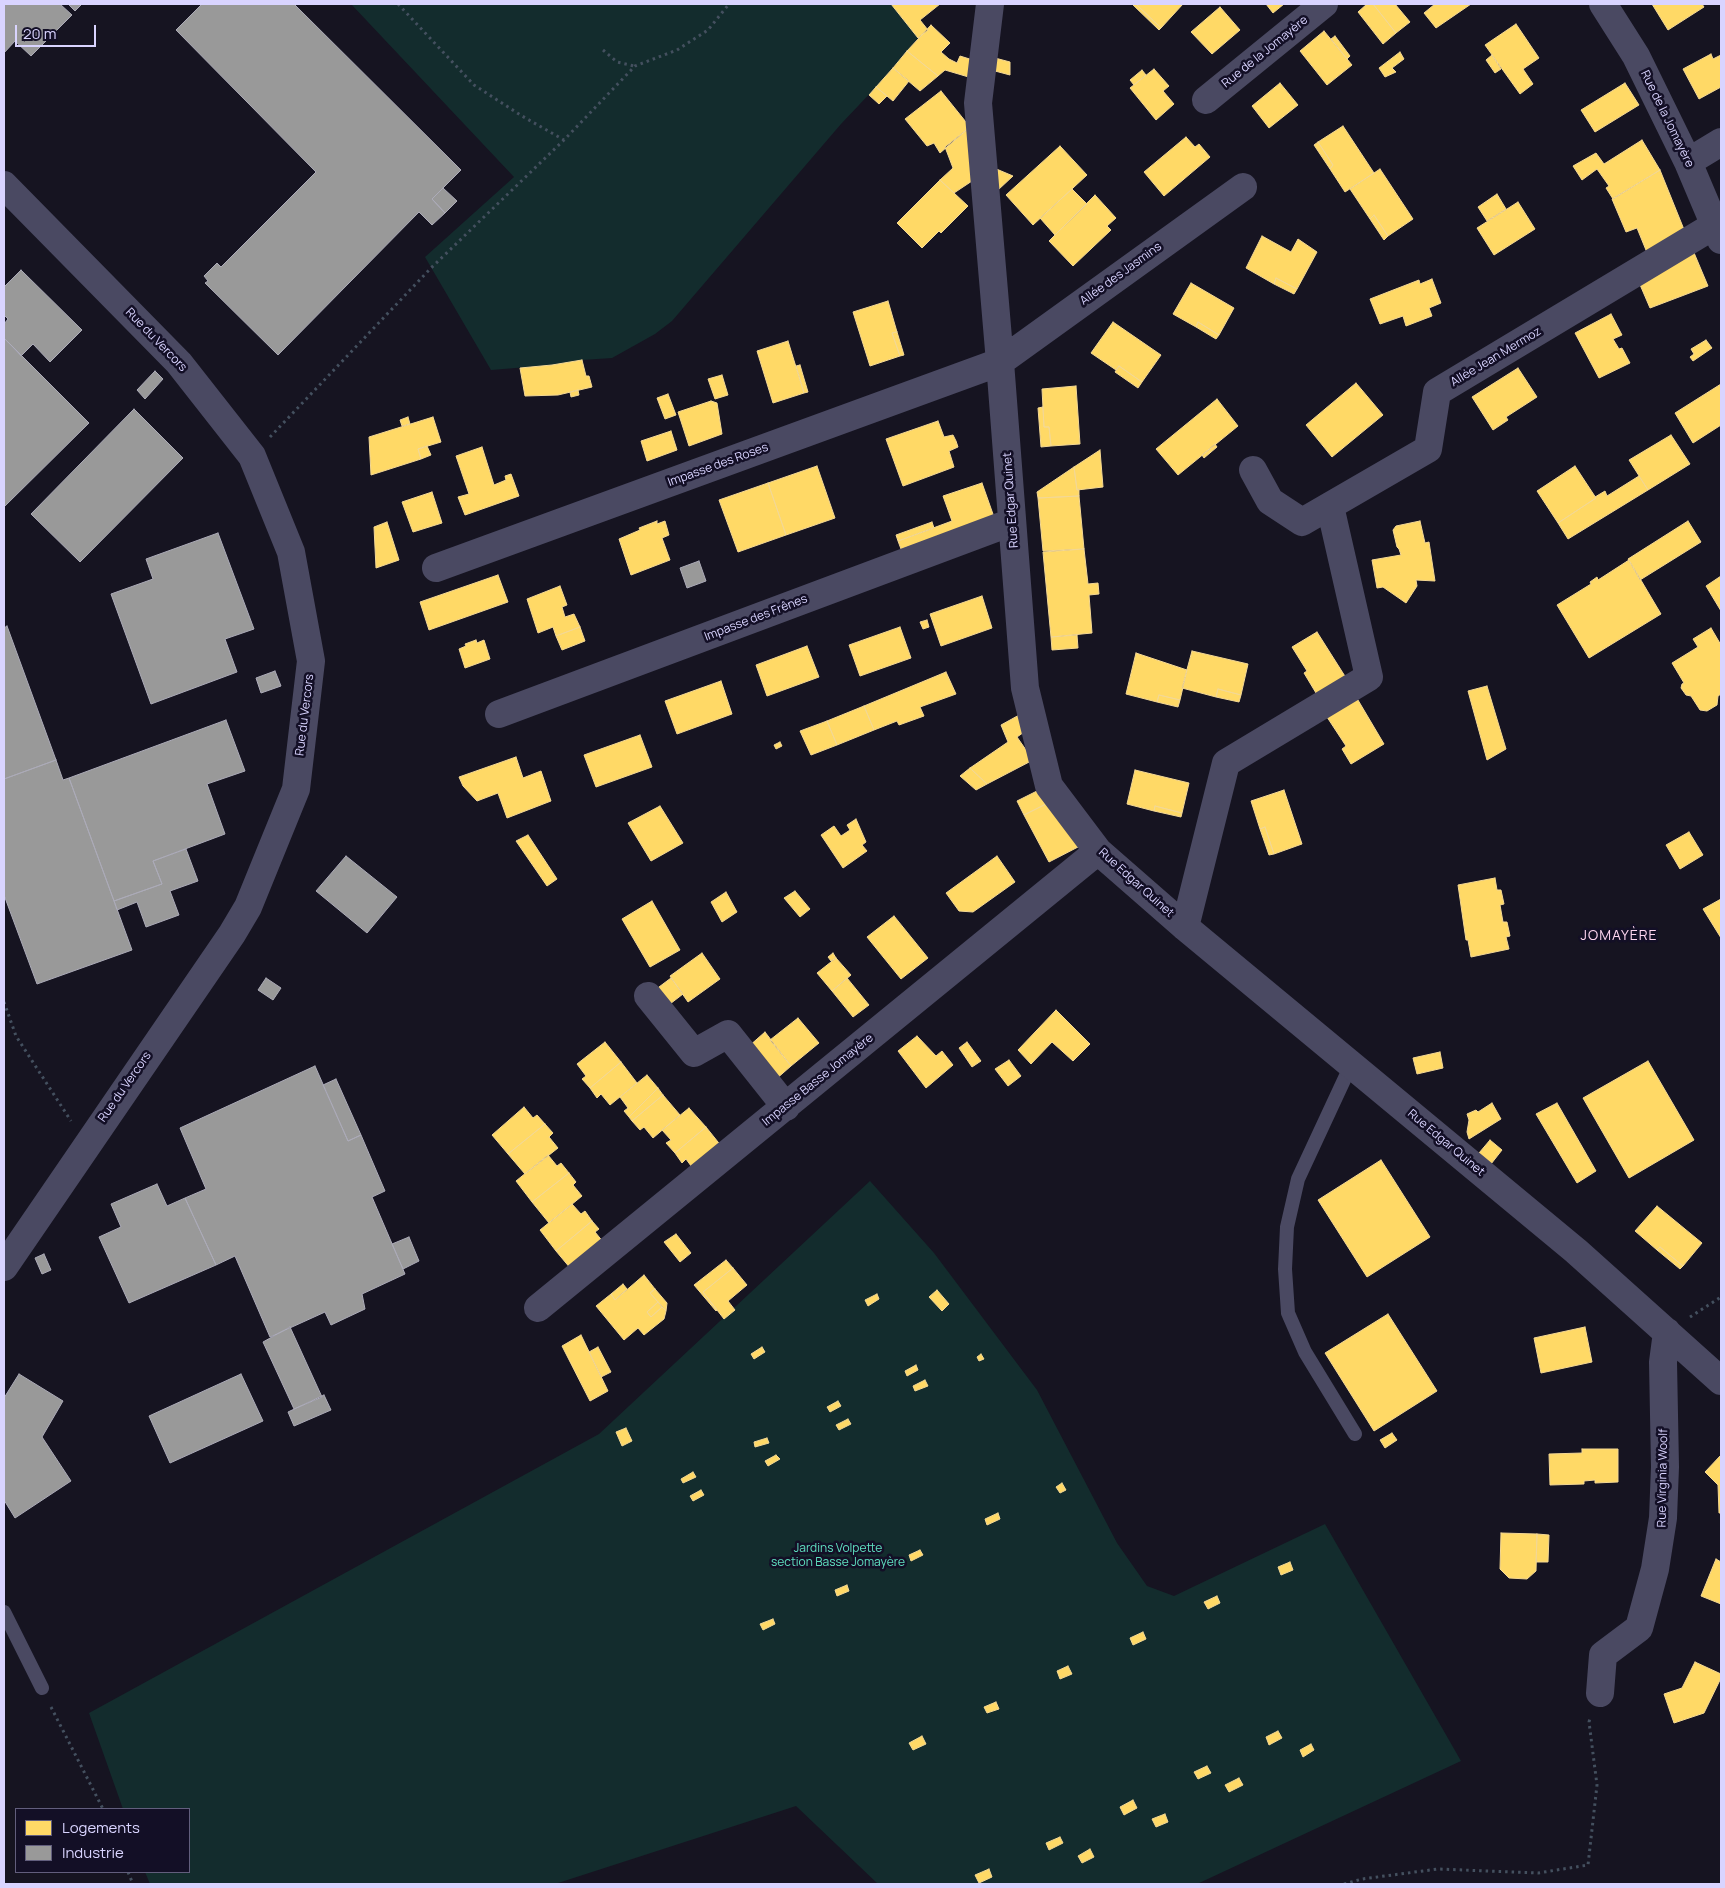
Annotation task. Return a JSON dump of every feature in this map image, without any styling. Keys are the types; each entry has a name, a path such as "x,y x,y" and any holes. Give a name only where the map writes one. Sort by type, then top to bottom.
{"street":[{"name":"Rue Edgar Quinet","path":"990,4 978,103 1025,688 1049,786 1098,851 1185,927 1576,1251 1721,1381"},
{"name":"Rue de la Jomayère","path":"1206,100 1324,4"},
{"name":"Rue de la Jomayère","path":"1603,4 1636,56 1688,162 1718,232"},
{"path":"1688,162 1721,142"},
{"name":"Rue du Vercors","path":"4,185 180,363 252,456 291,552 311,661 296,789 248,907 232,934 86,1144 4,1267"},
{"name":"Allée des Jasmins","path":"1000,362 1243,187"},
{"name":"Allée Jean Mermoz","path":"1253,470 1270,501 1302,522 1428,449 1437,392 1718,232"},
{"name":"Impasse des Roses","path":"436,568 1000,362"},
{"path":"1185,927 1226,763 1369,677 1330,506"},
{"name":"Impasse des Frênes","path":"499,714 1012,522"},
{"name":"Impasse Basse Jomayère","path":"538,1308 1098,851"},
{"path":"648,996 694,1054 728,1034 786,1106"},
{"name":"Rue Virginia Woolf","path":"1600,1693 1603,1655 1639,1628 1656,1569 1664,1518 1663,1362 1667,1332"}],"lane":[{"path":"1351,1065 1298,1179 1287,1227 1285,1269 1288,1313 1306,1352 1355,1434"},
{"path":"4,1612 42,1688"}],"path":[{"path":"398,4 474,85 564,140"},
{"path":"252,456 431,268 564,140 635,66 677,50 708,30 729,4"},
{"path":"603,50 617,62 635,66"},
{"path":"4,1002 16,1036 86,1144"},
{"path":"1667,1332 1721,1297"},
{"path":"42,1688 102,1808"},
{"path":"1344,1884 1362,1879 1438,1869 1538,1873 1588,1865 1597,1785 1589,1722 1600,1693"}],"green space":[{"path":"351,4 891,4 918,38 841,124 672,321 655,334 612,358 491,370 425,257 514,177"},
{"name":"Jardins Volpette section Basse Jomayère","path":"870,1181 934,1253 1037,1390 1117,1543 1147,1586 1174,1596 1325,1524 1461,1761 1197,1884 878,1884 796,1806 555,1884 150,1884 145,1873 190,1873 190,1808 123,1808 89,1713 599,1434"}],"building: Logements":[{"path":"891,4 940,4 920,20 928,30 918,38"},
{"path":"1132,4 1136,4 1161,28 1159,30"},
{"path":"1136,4 1183,4 1161,28"},
{"path":"1266,4 1284,4 1273,13"},
{"path":"1367,4 1373,4 1396,33 1383,44 1358,12"},
{"path":"1373,4 1395,4 1410,22 1396,33"},
{"path":"1435,4 1471,4 1436,28 1424,13"},
{"path":"1652,4 1702,4 1704,7 1668,30"},
{"path":"1220,7 1240,30 1212,54 1191,32"},
{"path":"1516,24 1539,58 1523,69 1533,84 1520,94 1485,45"},
{"path":"931,25 950,43 941,52 949,59 957,63 960,56 976,61 972,78 945,70 938,76 907,51"},
{"path":"1324,31 1352,65 1327,85 1300,51"},
{"path":"1335,36 1350,56 1347,59 1331,39"},
{"path":"907,51 938,76 920,91 893,68"},
{"path":"1400,52 1404,59 1392,68 1396,72 1385,77 1379,68"},
{"path":"1711,54 1713,59 1721,55 1721,87 1699,99 1683,69"},
{"path":"1492,55 1501,69 1495,73 1486,60"},
{"path":"995,58 1010,62 1010,75 995,71"},
{"path":"893,68 909,81 893,101 876,87"},
{"path":"1154,69 1169,86 1163,91 1174,104 1156,120 1130,88"},
{"path":"1142,70 1146,75 1134,85 1130,80"},
{"path":"1280,83 1298,105 1269,128 1252,106"},
{"path":"1625,83 1639,105 1595,132 1581,110"},
{"path":"876,87 887,96 879,104 869,95"},
{"path":"941,91 970,127 940,153 934,143 927,146 905,119"},
{"path":"1343,126 1374,173 1345,192 1330,169 1333,165 1318,142"},
{"path":"970,127 972,181 954,193 940,180 953,168 945,147"},
{"path":"1186,137 1195,147 1199,144 1210,157 1164,196 1144,172"},
{"path":"1642,140 1660,170 1613,199 1606,188 1609,186 1597,169 1582,180 1573,166 1596,153 1604,164"},
{"path":"1318,142 1333,165 1330,169 1314,145"},
{"path":"1060,146 1087,175 1033,225 1006,195"},
{"path":"994,168 1013,176 998,190"},
{"path":"1380,169 1413,219 1388,236 1374,215 1370,219 1350,189"},
{"path":"1660,170 1685,232 1648,255 1637,228 1626,232 1612,199"},
{"path":"940,180 968,206 941,233 939,231 922,248 897,223"},
{"path":"1072,189 1087,204 1055,235 1040,218"},
{"path":"1497,194 1506,209 1487,221 1478,207"},
{"path":"1095,195 1116,218 1107,226 1111,230 1073,266 1049,241"},
{"path":"1518,202 1535,229 1494,255 1477,228"},
{"path":"1374,215 1388,236 1384,240 1370,219"},
{"path":"1262,236 1291,252 1298,239 1317,252 1297,289 1276,278 1274,284 1246,268"},
{"path":"1692,248 1708,286 1650,308 1638,280"},
{"path":"1276,278 1297,289 1294,294 1274,284"},
{"path":"1432,279 1441,303 1429,308 1432,316 1406,326 1403,316 1380,324 1370,299 1419,280 1420,284"},
{"path":"1191,283 1234,308 1219,335 1198,322 1196,327 1173,314"},
{"path":"888,301 897,332 892,333 900,356 870,366 853,312"},
{"path":"1611,314 1622,335 1613,339 1619,349 1622,348 1630,363 1599,378 1575,333"},
{"path":"1113,322 1161,355 1142,382 1119,366 1116,370 1091,353"},
{"path":"1198,322 1219,335 1216,339 1196,327"},
{"path":"897,332 904,355 900,356 892,333"},
{"path":"1706,340 1712,348 1693,361 1690,357 1694,354 1691,349"},
{"path":"788,341 804,393 773,403 757,351"},
{"path":"582,360 586,376 589,376 592,387 558,395 525,396 520,368"},
{"path":"800,365 808,392 804,393 796,366"},
{"path":"1119,366 1142,382 1138,388 1115,372"},
{"path":"1518,368 1537,397 1506,417 1508,420 1493,430 1472,397"},
{"path":"722,375 728,395 715,399 708,379"},
{"path":"1356,383 1383,415 1332,457 1306,425"},
{"path":"1721,384 1721,425 1693,443 1675,413"},
{"path":"1076,386 1080,444 1051,446 1049,427 1044,427 1042,389"},
{"path":"578,390 579,395 571,397 570,392"},
{"path":"668,394 676,415 665,419 657,398"},
{"path":"1217,399 1238,426 1178,475 1156,449"},
{"path":"711,401 717,403 722,434 689,446 678,412"},
{"path":"1043,407 1044,427 1049,427 1051,446 1041,447 1038,408"},
{"path":"408,417 410,424 402,426 400,420"},
{"path":"433,417 441,442 418,449 421,459 371,475 369,437"},
{"path":"938,421 944,437 953,435 956,441 958,447 949,451 954,467 903,486 886,439"},
{"path":"671,431 677,450 647,461 641,441"},
{"path":"1671,435 1690,464 1648,490 1629,460"},
{"path":"1215,444 1217,447 1204,458 1202,455"},
{"path":"427,446 431,455 421,459 418,449"},
{"path":"482,447 494,485 506,480 505,476 511,474 519,496 465,515 458,497 469,494 456,456"},
{"path":"1100,450 1103,487 1077,490 1074,467"},
{"path":"817,466 835,518 786,535 768,483"},
{"path":"1575,466 1596,498 1558,523 1537,491"},
{"path":"1074,467 1079,496 1038,498 1037,492"},
{"path":"1639,476 1648,490 1568,539 1558,523 1605,491 1607,496"},
{"path":"768,483 786,535 738,552 719,500"},
{"path":"982,483 994,517 901,549 898,541 952,521 943,496"},
{"path":"432,492 442,523 413,532 402,502"},
{"path":"1079,496 1084,549 1043,551 1038,498"},
{"path":"657,521 657,524 665,521 669,535 662,538 670,560 631,575 619,539"},
{"path":"1420,521 1425,543 1429,542 1435,581 1416,580 1417,586 1406,603 1383,587 1377,588 1372,560 1401,555 1393,530 1396,526"},
{"path":"1688,521 1701,542 1640,580 1628,559"},
{"path":"387,522 399,560 376,568 374,527"},
{"path":"932,522 934,528 898,541 896,535"},
{"path":"1084,549 1088,584 1098,583 1099,594 1089,595 1092,633 1051,637 1043,552"},
{"path":"1629,560 1661,614 1589,658 1557,605 1591,584 1590,582 1597,577 1598,580"},
{"path":"498,575 508,602 429,630 420,602"},
{"path":"1721,576 1721,611 1706,586"},
{"path":"560,586 567,605 562,607 565,617 574,614 580,627 556,636 553,627 538,633 527,599"},
{"path":"982,596 992,628 941,646 930,614"},
{"path":"927,620 929,627 923,629 920,622"},
{"path":"580,627 585,641 562,650 556,636"},
{"path":"900,627 911,658 860,676 849,645"},
{"path":"1711,628 1721,645 1721,694 1718,696 1717,705 1707,711 1700,710 1691,696 1686,695 1681,688 1684,683 1672,663 1698,647 1693,639"},
{"path":"1317,632 1348,681 1319,698 1304,673 1307,671 1292,647"},
{"path":"1077,635 1078,648 1052,650 1051,637"},
{"path":"476,640 477,643 484,640 490,659 465,668 459,649 466,646 465,644"},
{"path":"807,646 819,677 767,696 756,665"},
{"path":"1192,651 1248,664 1241,695 1218,689 1216,697 1182,688"},
{"path":"1136,653 1187,670 1180,700 1159,695 1157,702 1126,694"},
{"path":"946,672 956,694 920,707 924,716 899,725 897,721 874,730 864,706"},
{"path":"721,681 732,714 677,734 665,701"},
{"path":"1487,686 1506,749 1487,760 1468,691"},
{"path":"1218,689 1241,695 1239,702 1216,697"},
{"path":"1159,695 1180,700 1178,707 1157,702"},
{"path":"1355,695 1384,744 1351,764 1342,749 1346,746 1325,714"},
{"path":"864,706 874,730 837,745 827,721"},
{"path":"1021,714 1027,730 1017,737 1033,760 987,784 970,768 1008,742 1001,725"},
{"path":"827,721 837,745 811,755 800,731"},
{"path":"640,735 652,767 596,787 584,755"},
{"path":"780,742 782,746 776,749 774,745"},
{"path":"516,757 523,778 541,771 551,801 507,818 498,793 477,801 463,786 459,777"},
{"path":"970,768 987,784 976,790 960,776"},
{"path":"1135,770 1189,783 1182,813 1155,806 1154,811 1127,804"},
{"path":"1045,787 1052,801 1024,815 1017,801"},
{"path":"1284,790 1302,844 1274,854 1265,827 1260,829 1251,801"},
{"path":"1052,801 1078,847 1049,862 1024,815"},
{"path":"660,806 683,843 651,861 628,823"},
{"path":"1155,806 1182,813 1181,817 1154,811"},
{"path":"856,819 866,842 862,845 867,851 843,868 821,835 834,826 841,836 850,830 847,825"},
{"path":"1265,827 1274,854 1269,855 1260,829"},
{"path":"1689,832 1703,855 1680,869 1666,845"},
{"path":"528,835 557,879 547,886 516,841"},
{"path":"997,856 1015,882 973,912 959,911 946,893"},
{"path":"1495,878 1497,890 1501,890 1504,904 1500,905 1503,922 1507,922 1510,936 1506,937 1509,949 1471,957 1468,940 1466,940 1458,885"},
{"path":"795,891 810,909 800,917 784,898"},
{"path":"726,892 737,912 722,922 711,902"},
{"path":"1721,899 1721,938 1703,909"},
{"path":"652,901 680,950 650,967 622,919"},
{"path":"894,916 928,958 901,979 867,937"},
{"path":"702,953 720,979 688,1002 670,976"},
{"path":"833,953 836,958 831,961 828,957"},
{"path":"836,958 851,975 832,991 817,973"},
{"path":"671,978 683,994 666,1007 655,990"},
{"path":"847,978 869,1005 853,1017 832,991"},
{"path":"1056,1010 1090,1044 1073,1061 1052,1042 1031,1064 1018,1050"},
{"path":"798,1018 819,1043 791,1066 770,1040"},
{"path":"765,1032 791,1066 775,1080 748,1047"},
{"path":"917,1036 936,1056 942,1051 953,1065 926,1088 898,1051"},
{"path":"605,1042 621,1062 590,1088 582,1079 586,1076 577,1064"},
{"path":"967,1042 981,1061 972,1067 959,1048"},
{"path":"1440,1052 1443,1068 1417,1074 1413,1058"},
{"path":"1009,1060 1021,1076 1008,1086 995,1069"},
{"path":"1648,1061 1694,1140 1629,1178 1583,1098"},
{"path":"621,1062 637,1083 610,1105 601,1094 597,1098 590,1088"},
{"path":"647,1075 658,1088 629,1117 624,1111 628,1108 620,1097"},
{"path":"658,1088 663,1095 632,1121 629,1117"},
{"path":"663,1095 680,1115 653,1138 644,1127 640,1130 632,1121"},
{"path":"1492,1103 1501,1119 1469,1139 1467,1132 1469,1120 1467,1114 1476,1110 1478,1112"},
{"path":"1557,1103 1596,1171 1577,1183 1536,1114"},
{"path":"524,1107 533,1118 537,1115 545,1124 508,1154 492,1135"},
{"path":"689,1108 706,1127 675,1153 666,1143 671,1140 662,1130"},
{"path":"545,1124 553,1133 549,1137 558,1148 525,1174 508,1154"},
{"path":"706,1127 722,1147 694,1170 686,1159 682,1163 675,1153"},
{"path":"1490,1140 1502,1150 1491,1164 1479,1153"},
{"path":"548,1155 557,1166 561,1163 569,1173 532,1202 516,1181"},
{"path":"1381,1160 1430,1237 1367,1277 1318,1200"},
{"path":"569,1173 576,1182 573,1185 582,1196 549,1223 532,1202"},
{"path":"572,1204 581,1214 585,1211 592,1221 556,1251 540,1230"},
{"path":"1657,1206 1702,1243 1683,1266 1660,1247 1657,1250 1635,1231"},
{"path":"592,1221 599,1229 595,1232 604,1243 571,1269 556,1251"},
{"path":"676,1234 691,1253 680,1262 664,1242"},
{"path":"1660,1247 1683,1266 1680,1269 1657,1250"},
{"path":"726,1260 733,1268 703,1292 716,1311 694,1285"},
{"path":"733,1268 747,1285 728,1301 735,1310 724,1319 703,1292"},
{"path":"644,1275 655,1289 650,1293 658,1302 647,1312 651,1317 662,1307 666,1311 664,1319 644,1335 638,1328 624,1340 596,1306 611,1294 615,1300"},
{"path":"623,1284 627,1289 615,1300 611,1294"},
{"path":"655,1289 667,1303 666,1311 650,1293"},
{"path":"937,1290 949,1304 942,1311 929,1297"},
{"path":"877,1294 879,1299 868,1306 865,1300"},
{"path":"658,1302 662,1307 651,1317 647,1312"},
{"path":"1388,1314 1437,1391 1374,1431 1325,1353"},
{"path":"1585,1327 1592,1362 1541,1373 1534,1338"},
{"path":"581,1335 608,1391 590,1401 562,1346"},
{"path":"598,1347 611,1372 601,1377 589,1352"},
{"path":"762,1347 765,1352 754,1359 751,1354"},
{"path":"981,1354 984,1359 979,1361 977,1357"},
{"path":"916,1365 918,1370 907,1376 905,1371"},
{"path":"925,1380 928,1386 915,1391 913,1386"},
{"path":"838,1401 841,1406 830,1412 827,1407"},
{"path":"848,1419 851,1424 839,1430 836,1425"},
{"path":"626,1428 632,1441 622,1446 616,1432"},
{"path":"1392,1433 1397,1440 1385,1448 1380,1440"},
{"path":"767,1438 769,1443 755,1447 754,1442"},
{"path":"1582,1449 1618,1449 1618,1482 1595,1483 1595,1480 1584,1481 1584,1484 1550,1485 1549,1454 1582,1453"},
{"path":"776,1455 780,1459 768,1466 765,1461"},
{"path":"1721,1455 1721,1513 1719,1513 1718,1485 1705,1472"},
{"path":"693,1472 696,1477 683,1483 681,1479"},
{"path":"1062,1483 1066,1490 1060,1493 1056,1487"},
{"path":"701,1490 704,1495 693,1501 690,1496"},
{"path":"998,1513 1000,1519 987,1525 985,1519"},
{"path":"1501,1533 1537,1534 1536,1571 1527,1579 1509,1578 1500,1569"},
{"path":"1537,1534 1549,1535 1548,1562 1536,1562"},
{"path":"920,1550 923,1555 911,1561 909,1555"},
{"path":"1716,1559 1721,1562 1721,1604 1701,1596"},
{"path":"1290,1562 1293,1570 1281,1575 1278,1567"},
{"path":"847,1585 849,1591 837,1596 835,1590"},
{"path":"1217,1596 1220,1603 1208,1609 1204,1602"},
{"path":"773,1619 775,1624 763,1630 760,1624"},
{"path":"1143,1632 1146,1639 1133,1645 1130,1638"},
{"path":"1695,1662 1721,1674 1721,1678 1704,1713 1674,1723 1664,1694 1682,1688"},
{"path":"1068,1666 1072,1674 1060,1679 1057,1671"},
{"path":"996,1702 999,1709 987,1713 984,1707"},
{"path":"1278,1731 1282,1738 1269,1745 1266,1737"},
{"path":"922,1736 926,1744 913,1750 909,1743"},
{"path":"1311,1744 1314,1750 1303,1757 1300,1750"},
{"path":"1207,1766 1211,1773 1198,1779 1194,1772"},
{"path":"1239,1778 1243,1785 1229,1792 1225,1785"},
{"path":"1133,1800 1137,1808 1124,1815 1120,1807"},
{"path":"1165,1814 1168,1822 1156,1827 1152,1819"},
{"path":"1060,1837 1063,1843 1049,1850 1046,1843"},
{"path":"1090,1849 1094,1857 1082,1863 1078,1856"},
{"path":"989,1869 992,1877 979,1883 975,1875"}],"building: Industrie":[{"path":"4,4 60,4 72,15 31,56 15,41 4,53"},
{"path":"68,4 82,4 75,11"},
{"path":"202,4 294,4 461,170 432,199 445,213 432,225 419,212 278,355 205,283 208,281 204,276 217,263 221,267 316,172 176,30"},
{"path":"443,188 457,201 445,213 432,199"},
{"path":"21,270 82,330 50,362 33,344 21,356 4,338 4,324 8,319 4,315 4,287"},
{"path":"4,338 89,423 4,507"},
{"path":"155,371 163,379 145,399 137,390"},
{"path":"134,409 183,458 80,562 31,514"},
{"path":"218,533 254,629 225,639 237,672 151,704 111,594 153,579 146,559"},
{"path":"699,561 706,581 687,588 680,568"},
{"path":"7,626 56,760 4,779 4,628"},
{"path":"275,671 281,686 261,693 256,678"},
{"path":"226,720 245,771 207,784 225,834 153,861 162,884 114,901 69,778"},
{"path":"56,760 63,780 69,778 132,950 37,984 4,895 4,779"},
{"path":"186,849 198,881 170,891 179,915 146,927 137,902 117,910 114,901 162,884 153,861"},
{"path":"346,856 397,897 367,933 316,891"},
{"path":"266,978 281,988 273,1000 258,990"},
{"path":"315,1066 348,1141 361,1135 385,1191 372,1197 405,1274 362,1294 365,1309 331,1325 325,1312 270,1337 235,1256 216,1265 185,1198 206,1189 180,1128"},
{"path":"336,1079 361,1135 348,1141 323,1085"},
{"path":"157,1184 167,1206 185,1198 216,1265 129,1303 99,1237 121,1227 111,1204"},
{"path":"409,1237 419,1261 403,1269 392,1244"},
{"path":"44,1254 51,1270 42,1274 35,1258"},
{"path":"290,1327 322,1397 294,1409 263,1342"},
{"path":"19,1374 63,1401 42,1437 71,1481 15,1518 4,1500 4,1398"},
{"path":"241,1374 263,1421 170,1463 149,1416"},
{"path":"324,1395 331,1410 294,1426 288,1412"}],"district":[{"name":"JOMAYÈRE","path":"1619,936"}]}
